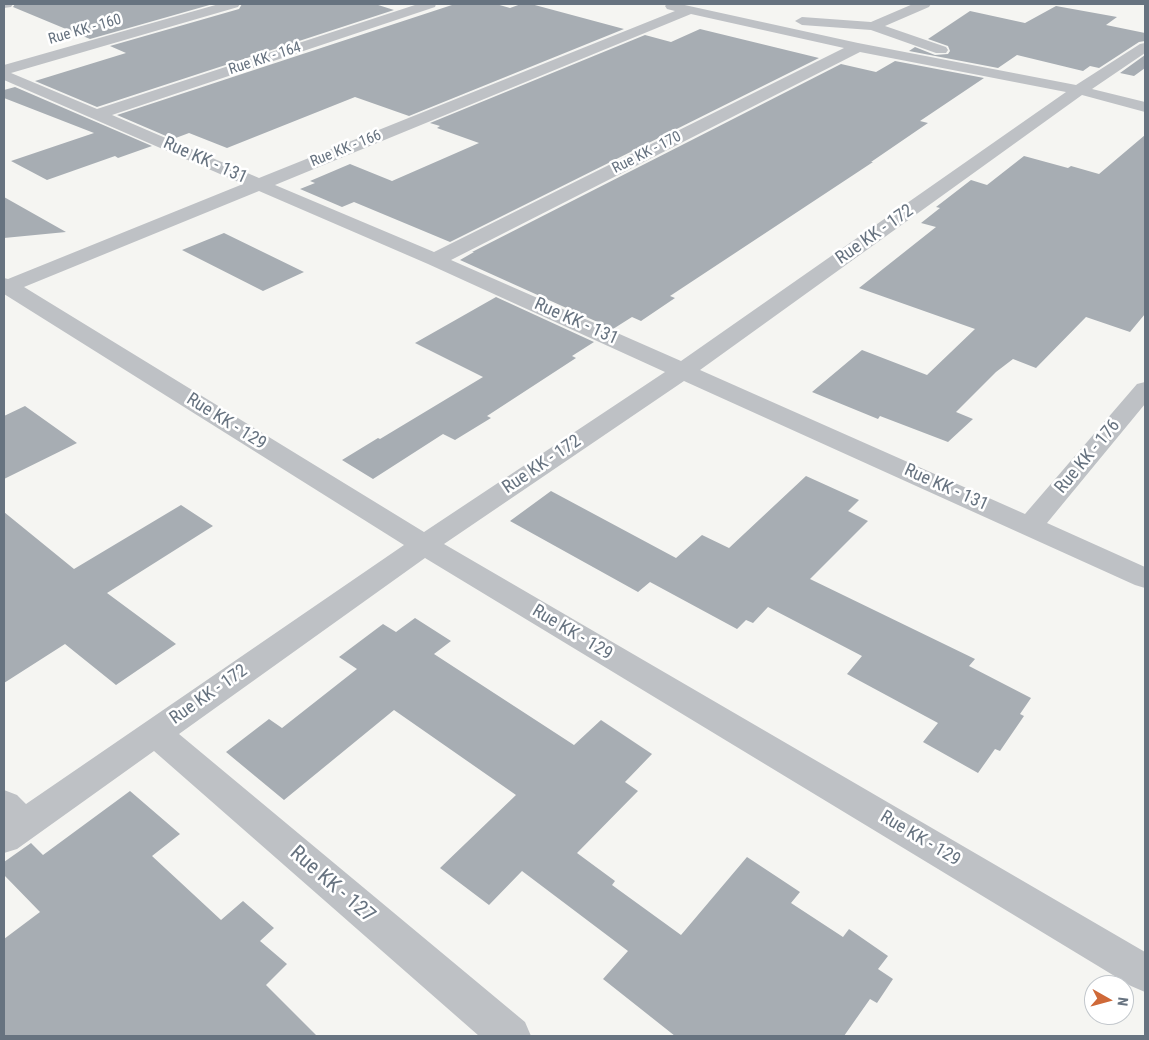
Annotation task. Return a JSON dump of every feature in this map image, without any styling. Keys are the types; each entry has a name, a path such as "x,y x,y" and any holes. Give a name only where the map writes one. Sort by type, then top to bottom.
{"street":[{"name":"Rue KK - 160","path":"4,70 232,4"},
{"name":"Rue KK - 164","path":"99,114 430,4"},
{"path":"662,4 689,10 723,11 741,22 1079,90 1145,107"},
{"path":"873,26 890,11 924,4"},
{"name":"Rue KK - 166","path":"5,286 689,10"},
{"path":"741,22 807,21 873,26 1025,80"},
{"name":"Rue KK - 170","path":"435,260 858,47"},
{"name":"Rue KK - 172","path":"10,823 155,733 424,545 684,370 1079,90 1145,47"},
{"name":"Rue KK - 131","path":"4,75 99,114 258,185 435,260 1145,578"},
{"name":"Rue KK - 129","path":"5,286 424,545 1145,973"},
{"name":"Rue KK - 176","path":"1030,526 1140,403"},
{"name":"Rue KK - 127","path":"155,733 510,1036"}],"building":[{"path":"15,4 213,4 90,39 13,7"},
{"path":"242,4 375,4 394,10 97,107 35,81 126,53 110,46 239,9"},
{"path":"455,4 496,4 510,8 521,4 531,4 624,29 409,116 355,97 227,148 189,133 173,139 117,115"},
{"path":"1056,6 1117,17 1106,25 1145,33 1145,41 1139,42 1099,68 1090,66 1083,71 1017,55 998,68 909,51 915,47 935,55 948,54 950,51 948,46 928,39 970,11 1025,23"},
{"path":"700,29 819,58 450,242 354,202 342,207 300,189 315,183 310,181 350,164 392,181 479,143 437,128 440,126 430,123 645,35 671,42"},
{"path":"1145,55 1145,68 1134,76 1120,73"},
{"path":"895,61 984,78 920,121 928,123 871,162 873,162 670,296 675,298 641,321 632,317 613,329 460,260 474,252 472,252 841,64 876,72"},
{"path":"15,87 152,146 118,158 115,156 47,180 11,161 94,133 4,98 4,90"},
{"path":"1145,135 1145,314 1130,332 1086,317 1036,368 1013,359 996,372 956,412 973,419 948,442 880,416 878,419 812,392 862,350 927,375 975,329 859,288 936,227 921,223 940,208 936,207 971,180 987,185 1024,156 1099,174"},
{"path":"4,197 66,232 4,238"},
{"path":"224,233 304,272 263,291 182,250"},
{"path":"496,297 594,342 572,356 576,358 487,416 491,418 455,440 443,434 373,479 342,460 483,377 415,343"},
{"path":"25,406 77,443 4,479 4,416"},
{"path":"806,476 859,500 848,511 868,521 810,579 975,659 969,666 1031,698 1020,714 1024,716 1000,751 995,749 978,773 923,742 938,723 847,674 862,656 768,607 753,623 746,620 737,629 650,582 638,592 510,521 551,491 676,558 702,535 729,548"},
{"path":"181,505 213,526 107,593 176,644 116,685 65,644 4,683 4,512 74,569"},
{"path":"415,618 451,641 434,654 574,745 601,720 652,754 625,782 638,791 577,853 615,881 612,885 681,935 747,857 800,892 791,903 843,937 849,929 888,956 878,969 893,979 877,1003 870,999 844,1036 675,1036 603,979 628,951 522,871 489,905 440,868 516,795 394,710 284,800 226,752 269,719 282,728 357,669 339,657 383,624 396,632"},
{"path":"130,791 180,834 152,856 221,920 243,901 274,928 260,941 287,964 266,985 317,1036 4,1036 4,939 40,912 4,875 4,862 31,843 43,855"}]}
